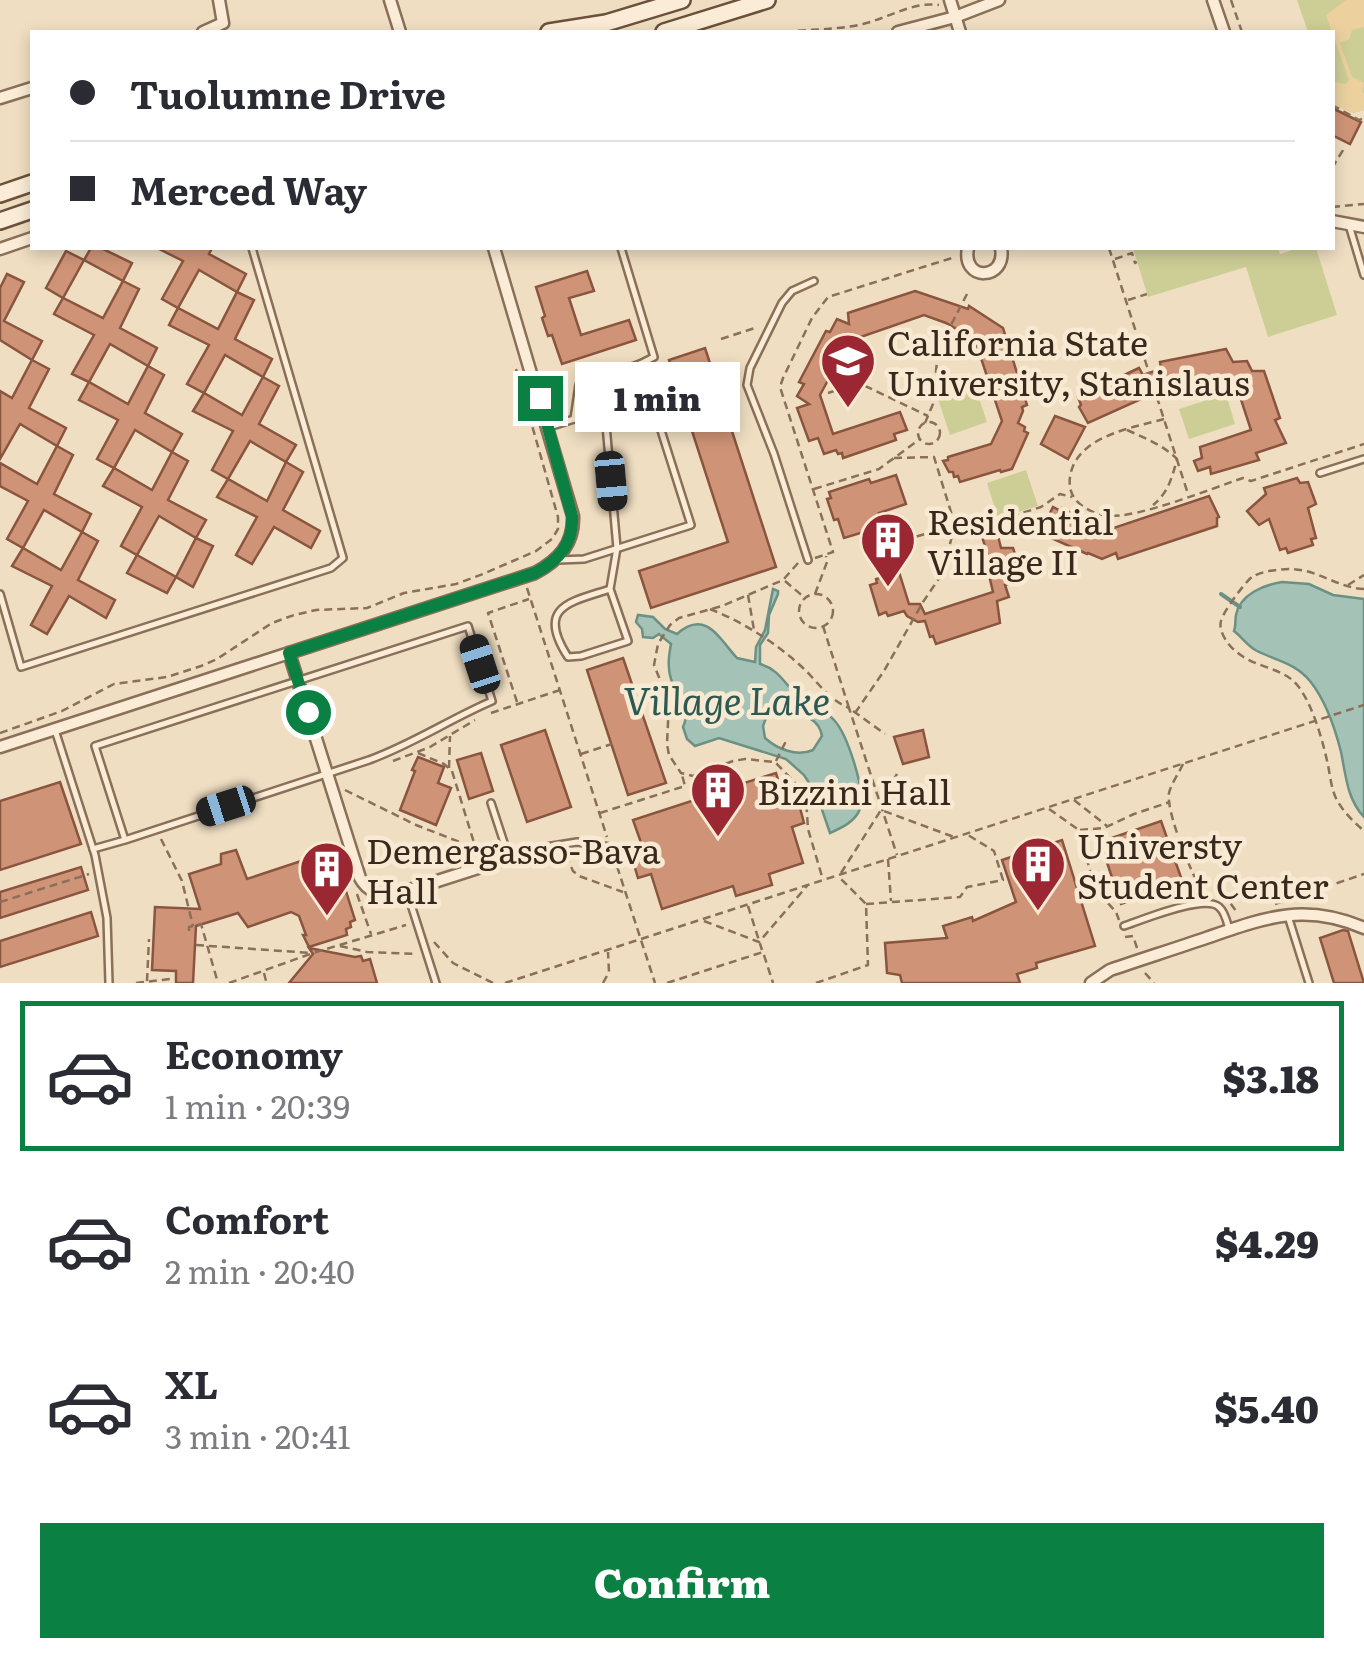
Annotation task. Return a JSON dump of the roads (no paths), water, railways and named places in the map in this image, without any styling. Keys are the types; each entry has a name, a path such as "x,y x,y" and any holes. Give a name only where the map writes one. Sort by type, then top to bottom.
{"street":[{"path":"207,30 222,23 219,0"},
{"path":"390,0 399,30"},
{"path":"562,30 606,23 682,0"},
{"path":"670,30 767,0"},
{"path":"906,30 1000,0"},
{"path":"1214,0 1223,30"},
{"path":"945,3 959,30"},
{"path":"0,98 30,89"},
{"path":"0,194 30,185"},
{"path":"0,221 30,211"},
{"path":"1335,222 1364,228"},
{"path":"0,249 30,239"},
{"path":"0,748 535,573 556,560 571,537 572,516 495,250"},
{"path":"968,250 970,267 987,273 998,268 1001,250"},
{"path":"289,653 364,885 386,895 407,892 509,858"},
{"path":"1090,983 1110,970 1261,919 1287,914 1326,916 1364,928"}],"lane":[{"path":"1349,225 1364,275"},
{"path":"0,594 21,667 331,568 342,558 253,250"},
{"path":"574,420 579,385 654,358 621,250"},
{"path":"808,560 747,386 750,368 782,303 792,290 814,281"},
{"path":"556,560 584,558 691,524 640,364"},
{"path":"548,428 653,406"},
{"path":"605,414 617,548 610,589 628,641 568,657 557,632 558,614 565,604 610,589"},
{"path":"1320,473 1364,459"},
{"path":"93,850 329,778 399,749 492,701 468,626 95,746 125,840"},
{"path":"55,730 93,850 107,918 109,983"},
{"path":"491,804 509,858 578,842 610,847"},
{"path":"407,892 436,983"},
{"path":"1124,926 1210,903 1221,908 1229,930"},
{"path":"1287,914 1309,983"}],"water":[{"path":"1282,582 1309,584 1333,595 1364,599 1364,817 1351,795 1336,734 1316,689 1298,670 1253,649 1234,631 1242,601 1261,588"},
{"name":"Village Lake","path":"773,589 778,594 769,615 768,633 760,645 760,664 778,674 801,699 834,720 854,763 860,809 851,821 830,833 817,795 804,775 786,759 719,738 695,746 687,739 683,727 685,707 670,675 671,644 659,634 643,637 636,622 638,615 653,617 677,634 696,624 704,625 737,658 755,662 756,647 765,630","holes":["785,711 809,718 817,725 822,736 813,750 788,751 765,738 763,726 767,715"]}],"waterway":[{"path":"1221,594 1240,607"}],"place":[{"name":"California State University, Stanislaus","path":"848,410"},
{"name":"Residential Village II","path":"888,589"},
{"name":"Bizzini Hall","path":"718,839"},
{"name":"Universty Student Center","path":"1038,913"},
{"name":"Demergasso-Bava Hall","path":"327,918"}]}
